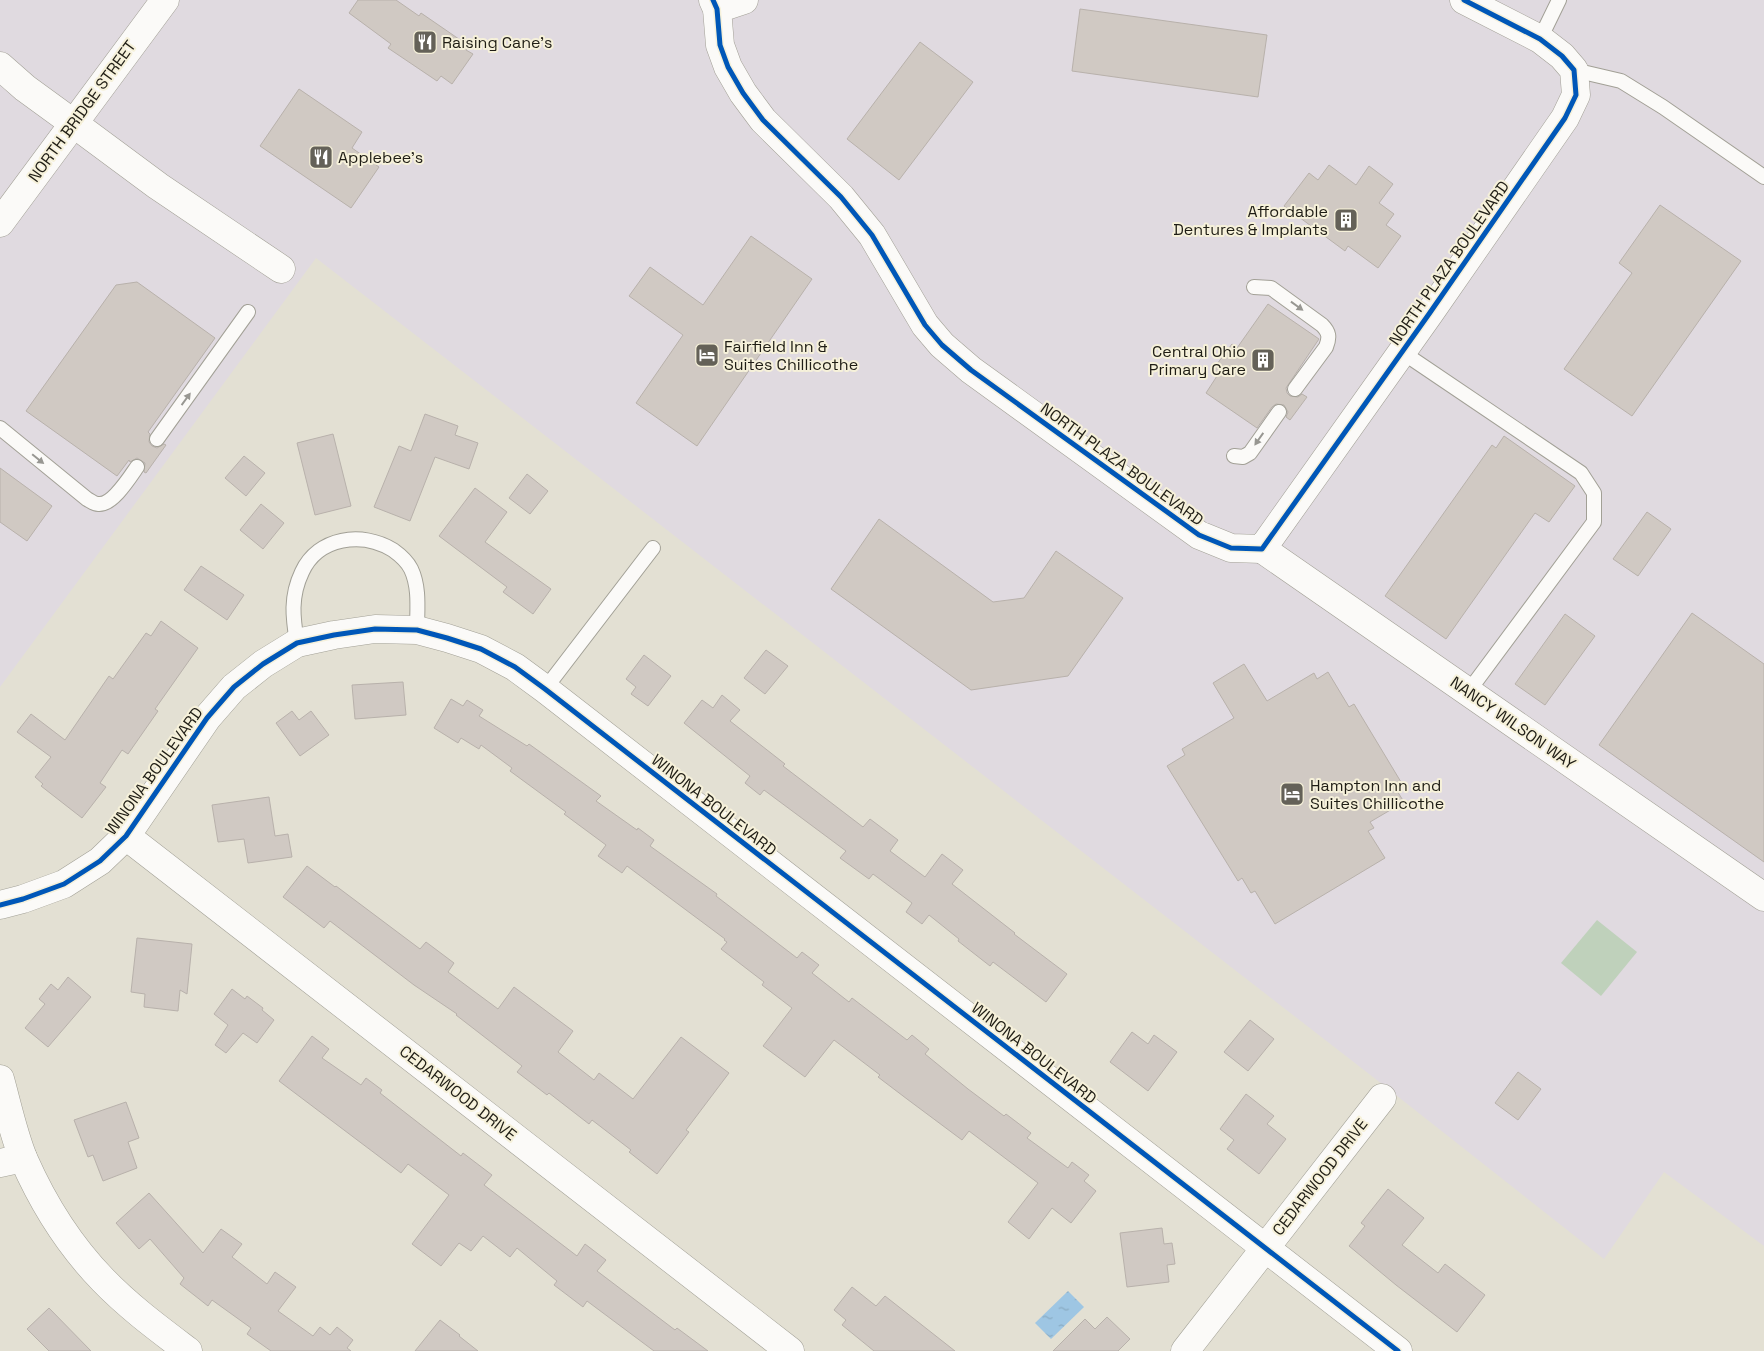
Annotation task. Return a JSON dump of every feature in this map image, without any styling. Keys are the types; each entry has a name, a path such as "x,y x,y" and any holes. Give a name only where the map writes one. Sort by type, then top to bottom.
{"street":[{"name":"NORTH BRIDGE STREET","path":"0,223 165,0"},
{"name":"NORTH PLAZA BOULEVARD","path":"744,0 715,4 720,46 728,67 743,93 763,120 841,197 872,235 925,325 942,345 971,370 1198,535 1231,548 1262,549 1565,118 1576,95 1574,70"},
{"path":"1464,0 1540,39 1562,56 1574,70"},
{"path":"0,66 25,88 158,186 281,269"},
{"name":"NANCY WILSON WAY","path":"1262,549 1764,897"},
{"name":"WINONA BOULEVARD","path":"0,905 64,884 100,861 126,836 207,718 234,686 263,664 297,643 375,629 417,630 447,638 481,650 515,668 545,690 1398,1351"},
{"name":"CEDARWOOD DRIVE","path":"126,836 790,1351"},
{"path":"0,1079 11,1160 44,1202 69,1239 103,1280 140,1314 188,1351"},
{"name":"CEDARWOOD DRIVE","path":"1186,1351 1382,1098"}],"lane":[{"path":"1540,39 1559,0"},
{"path":"1574,70 1621,81 1764,177"},
{"path":"1254,287 1271,288 1328,331 1329,339 1326,347 1295,389"},
{"path":"157,439 248,312"},
{"path":"1402,352 1581,473 1594,493 1594,522 1468,692"},
{"path":"1234,456 1243,457 1250,453 1279,412"},
{"path":"0,428 87,499 96,504 103,504 111,499 138,467"},
{"path":"297,643 292,613 294,594 302,572 313,556 332,543 351,538 369,540 386,546 402,556 411,569 417,590 417,630"},
{"path":"545,690 653,548"}],"shaded area":[{"path":"0,0 1764,0 1764,1246 1664,1172 1604,1259 1373,1077 316,258 0,687"}],"green space":[{"path":"1597,920 1637,952 1601,996 1561,963"}],"water":[{"path":"1068,1291 1084,1307 1051,1339 1035,1323"}],"building":[{"name":"Raising Cane's","path":"358,0 396,0 419,16 421,13 469,46 466,50 473,54 452,84 441,76 437,81 388,48 391,44 349,13"},
{"path":"1080,9 1267,35 1258,97 1072,71"},
{"path":"920,42 973,82 899,180 847,139"},
{"name":"Applebee's","path":"299,89 362,132 352,148 379,167 351,208 260,146"},
{"name":"Affordable Dentures & Implants","path":"1329,165 1356,185 1369,166 1393,184 1379,203 1394,214 1386,225 1401,236 1378,268 1348,246 1345,251 1284,206 1309,173 1318,180"},
{"path":"1660,205 1741,261 1632,416 1564,369 1632,273 1619,263"},
{"path":"751,236 812,279 697,446 636,403 683,335 629,296 650,267 703,305"},
{"path":"137,282 215,338 148,432 150,434 149,442 152,446 157,448 164,444 166,445 146,473 144,472 145,463 137,458 130,462 129,460 117,476 26,411 116,285"},
{"name":"Central Ohio Primary Care","path":"1268,304 1319,339 1286,388 1290,396 1298,397 1302,394 1307,397 1290,420 1286,417 1288,412 1284,405 1276,404 1257,428 1206,393 1217,376 1211,372 1232,344 1237,348"},
{"path":"425,414 458,426 455,435 478,443 469,469 435,457 410,521 374,507 399,446 411,451"},
{"path":"333,434 351,506 315,515 297,443"},
{"path":"1504,436 1575,486 1549,522 1535,513 1446,639 1385,596 1492,445 1496,448"},
{"path":"244,456 265,473 246,496 225,478"},
{"path":"0,468 52,506 27,541 0,522"},
{"path":"527,474 548,491 530,514 509,498"},
{"path":"475,488 507,512 485,542 551,589 533,614 503,592 507,587 439,536"},
{"path":"261,504 284,523 263,549 240,530"},
{"path":"1647,512 1671,529 1638,576 1613,559"},
{"path":"879,519 993,602 1024,598 1056,551 1123,598 1068,676 971,690 831,589"},
{"path":"201,566 244,595 227,620 184,590"},
{"path":"1692,613 1764,664 1764,862 1599,745"},
{"path":"1565,614 1595,636 1545,705 1515,684"},
{"path":"161,621 198,648 155,709 158,711 128,754 122,750 100,783 106,787 82,818 41,786 43,784 35,777 51,757 17,732 31,714 65,740 109,676 113,679 146,633 151,636"},
{"path":"766,650 788,666 765,694 744,678"},
{"path":"644,655 671,676 648,706 631,694 636,687 626,679"},
{"name":"Hampton Inn and Suites Chillicothe","path":"1244,664 1267,701 1314,673 1317,679 1328,672 1349,707 1354,704 1401,782 1394,786 1404,802 1370,822 1374,828 1368,831 1385,858 1275,924 1255,891 1251,893 1242,878 1238,881 1167,766 1185,755 1182,749 1234,718 1213,683"},
{"path":"403,682 406,715 355,719 352,685"},
{"path":"722,695 740,710 730,721 785,764 783,766 863,827 870,819 898,840 890,851 925,877 942,854 963,870 952,884 1067,974 1046,1002 993,962 990,966 929,915 922,924 906,912 912,903 873,874 869,879 840,858 846,851 764,790 760,795 745,783 750,776 684,723 702,700 713,708"},
{"path":"451,699 463,706 467,700 483,710 479,716 527,746 529,744 601,796 596,801 654,840 650,846 717,894 716,896 797,958 802,952 819,965 812,973 849,1002 852,998 907,1040 912,1035 929,1049 925,1054 1004,1116 1006,1114 1031,1133 1027,1138 1068,1168 1072,1162 1089,1175 1084,1181 1096,1191 1071,1223 1052,1208 1029,1239 1008,1222 1038,1183 969,1131 962,1140 878,1077 880,1075 834,1040 805,1077 763,1046 792,1008 762,985 764,982 721,949 727,942 725,939 627,866 622,873 598,856 606,845 564,814 566,812 510,771 512,768 481,745 479,749 461,738 458,743 434,728"},
{"path":"292,711 299,720 311,711 329,735 300,756 276,723"},
{"path":"269,797 275,836 288,834 292,857 248,863 244,839 218,842 212,805"},
{"path":"307,866 420,949 426,942 454,963 448,972 498,1009 514,987 573,1031 558,1052 594,1080 599,1073 633,1099 681,1037 729,1073 686,1130 689,1132 657,1174 629,1152 631,1150 592,1120 589,1124 549,1093 547,1095 517,1072 522,1066 457,1014 414,985 330,921 324,928 283,897"},
{"path":"137,938 192,944 187,994 180,990 178,1011 144,1007 145,994 131,992"},
{"path":"68,977 91,997 48,1047 25,1028 45,1004 39,999 51,984 58,990"},
{"path":"232,989 245,999 247,996 263,1008 262,1010 274,1020 257,1043 243,1033 226,1053 215,1045 228,1025 214,1014"},
{"path":"1250,1020 1274,1039 1248,1071 1224,1052"},
{"path":"1132,1032 1148,1044 1154,1035 1177,1052 1148,1091 1110,1062"},
{"path":"312,1036 329,1049 322,1058 361,1085 366,1078 382,1090 380,1093 461,1156 463,1153 492,1175 484,1185 577,1256 585,1244 606,1260 597,1271 675,1330 677,1328 708,1351 654,1351 587,1301 583,1307 554,1285 557,1281 517,1248 510,1257 483,1236 471,1251 459,1243 441,1266 412,1244 449,1195 408,1164 401,1173 279,1081"},
{"path":"1518,1072 1541,1089 1518,1120 1495,1103"},
{"path":"1246,1094 1274,1116 1267,1124 1286,1139 1259,1174 1227,1149 1234,1140 1220,1129"},
{"path":"126,1102 139,1138 128,1142 137,1168 103,1181 93,1155 88,1157 74,1120"},
{"path":"1388,1189 1424,1218 1402,1245 1438,1273 1445,1264 1485,1295 1457,1332 1349,1246 1365,1226 1361,1223"},
{"path":"149,1193 203,1253 221,1229 242,1244 232,1257 267,1284 275,1272 296,1287 278,1311 313,1336 320,1327 330,1335 337,1327 353,1340 347,1348 351,1351 271,1351 247,1334 251,1328 212,1300 208,1306 180,1284 184,1278 150,1239 139,1249 116,1223"},
{"path":"1162,1228 1164,1244 1172,1243 1175,1264 1167,1265 1169,1282 1127,1287 1120,1233"},
{"path":"852,1287 876,1306 885,1296 955,1351 874,1351 842,1325 846,1320 834,1310"},
{"path":"49,1308 91,1351 49,1351 27,1329"},
{"path":"1107,1317 1130,1339 1118,1351 1053,1351 1085,1319 1095,1329"},
{"path":"440,1320 460,1335 478,1351 415,1351"}],"cycle path":[{"path":"713,0 717,9 720,45 728,67 743,93 763,120 841,197 872,235 925,325 942,345 971,370 1199,535 1231,548 1262,549 1565,118 1576,95 1574,70 1562,56 1540,39 1464,0"},
{"path":"0,905 64,884 100,861 126,836 207,718 234,687 263,664 297,643 375,629 417,630 447,638 481,649 515,667 545,689 1398,1351"}],"place":[{"name":"Raising Cane's","path":"425,42"},
{"name":"Applebee's","path":"321,157"},
{"name":"Affordable Dentures & Implants","path":"1346,220"},
{"name":"Fairfield Inn & Suites Chillicothe","path":"707,355"},
{"name":"Central Ohio Primary Care","path":"1263,360"},
{"name":"Hampton Inn and Suites Chillicothe","path":"1292,794"}]}
